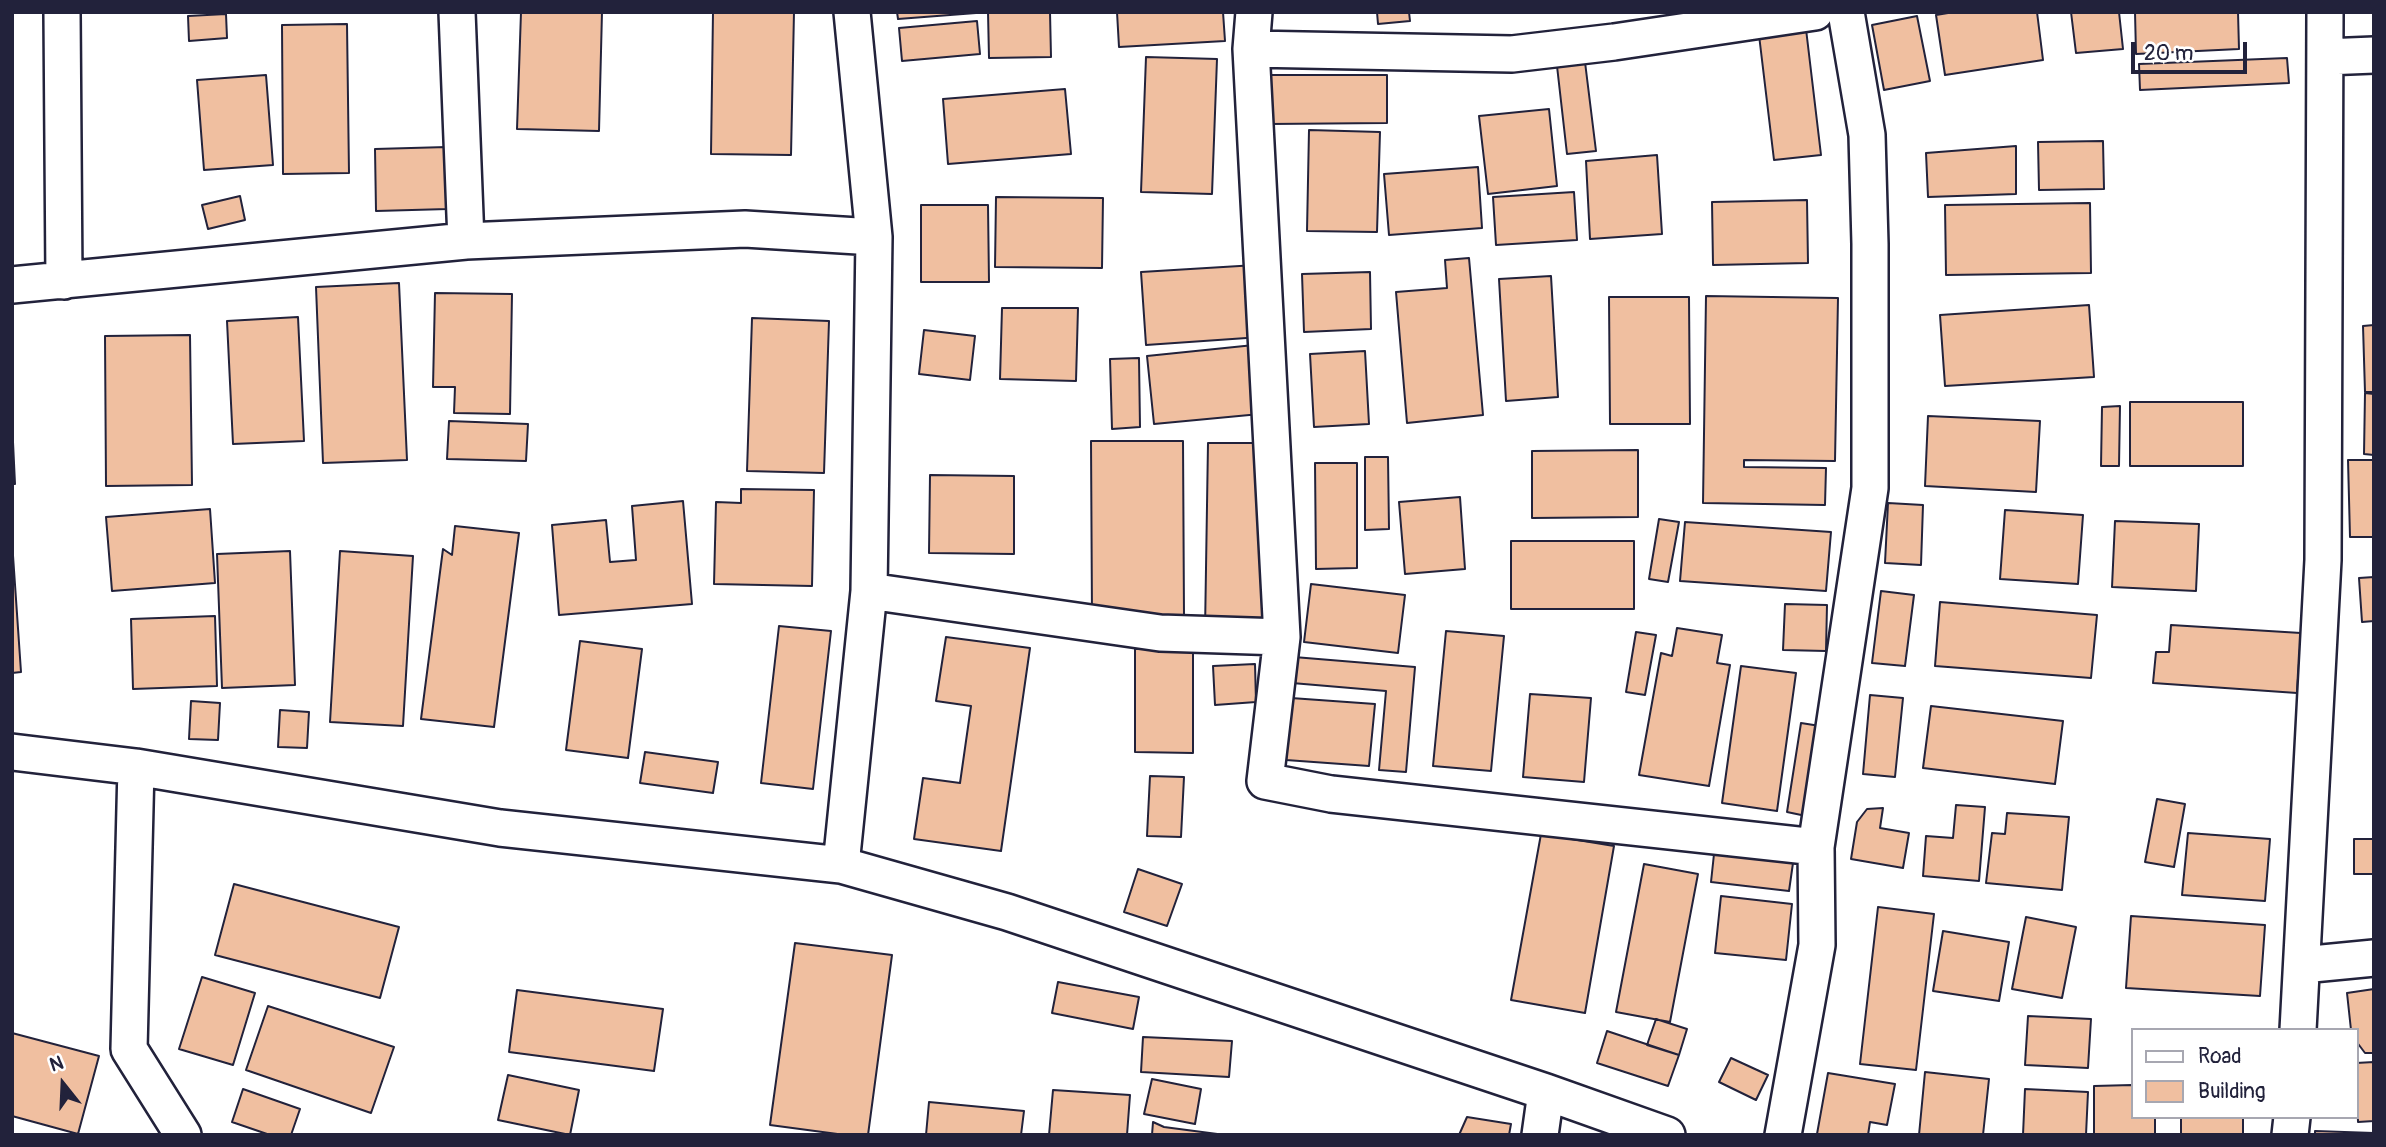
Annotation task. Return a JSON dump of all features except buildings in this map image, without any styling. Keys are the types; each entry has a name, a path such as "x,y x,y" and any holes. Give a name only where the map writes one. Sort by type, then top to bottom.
{"street":[{"path":"62,12 64,281"},
{"path":"457,12 466,241"},
{"path":"841,865 869,591 874,237 852,12"},
{"path":"1254,12 1251,49 1282,637 1265,781 1331,794 1816,847"},
{"path":"1251,49 1512,54 1614,42 1815,12"},
{"path":"1783,1135 1817,945 1816,847 1870,488 1867,135 1846,12"},
{"path":"2298,1028 2323,560 2325,12"},
{"path":"2325,57 2374,55"},
{"path":"12,285 466,241 745,229 874,237"},
{"path":"869,591 1160,633 1282,637"},
{"path":"12,752 136,767 499,828 841,865 1007,912 1667,1135"},
{"path":"136,767 130,1049 183,1135"},
{"path":"2302,965 2374,958"},
{"path":"1540,1135 1546,1092"}]}
